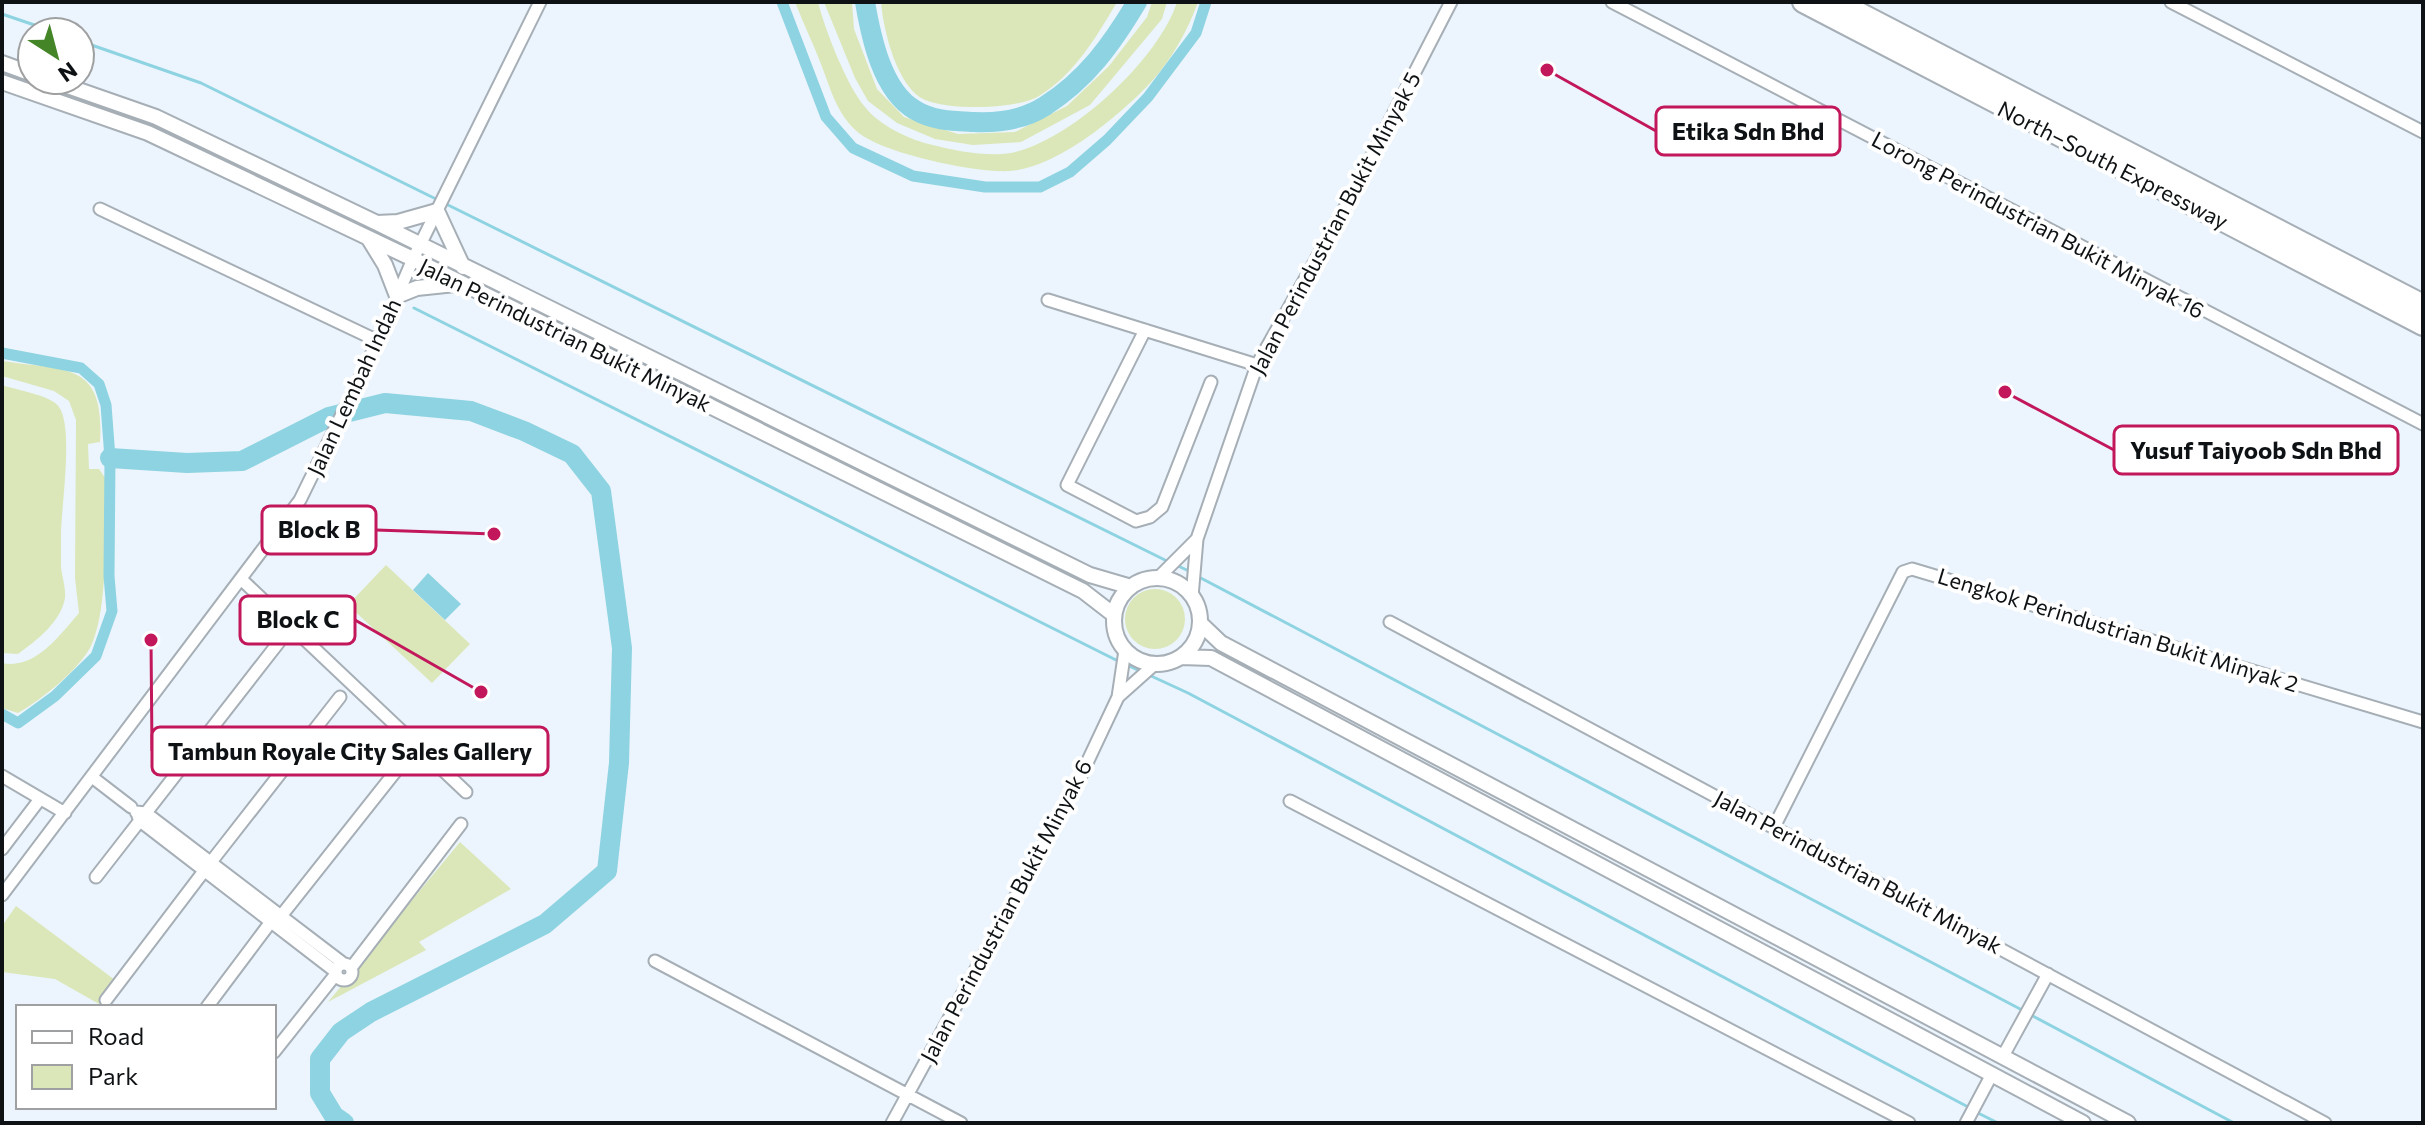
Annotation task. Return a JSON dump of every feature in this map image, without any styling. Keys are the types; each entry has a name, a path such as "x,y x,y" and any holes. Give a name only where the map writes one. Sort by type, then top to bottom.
{"highway":[{"name":"North–South Expressway","path":"1803,2 2423,325"},
{"name":"North–South Expressway","path":"1838,2 2423,305"}],"main road":[{"name":"Jalan Perindustrian Bukit Minyak","path":"2,82 148,133 368,238 463,267 1090,575 1131,587"},
{"name":"Jalan Perindustrian Bukit Minyak","path":"96,96 156,117 377,223 459,284 1083,591 1114,615"},
{"path":"377,223 398,222 440,205 463,267"},
{"path":"368,238 385,265 397,296 438,284 459,284"},
{"path":"1181,657 1197,636 1200,623 1193,591 1163,574 1131,587 1117,605 1114,615 1114,628 1124,655 1151,668 1181,657 1211,658 1989,1081 2083,1123"},
{"path":"1200,623 1221,643 2006,1051 2128,1123"}],"street":[{"name":"Jalan Lembah Indah","path":"2,895 300,500 357,387 416,253 540,2"},
{"name":"Jalan Perindustrian Bukit Minyak 5","path":"1197,539 1257,365 1347,204 1451,2"},
{"name":"Lorong Perindustrian Bukit Minyak 16","path":"1612,2 2423,424"},
{"path":"2171,2 2423,132"},
{"path":"100,209 378,341"},
{"path":"1048,300 1257,365"},
{"path":"1145,330 1067,485 1136,521 1150,517 1162,507 1171,489 1211,382"},
{"path":"1163,574 1197,539"},
{"path":"1193,591 1197,539"},
{"name":"Lengkok Perindustrian Bukit Minyak 2","path":"1774,827 1896,585 1903,572 1912,569 2423,722"},
{"path":"241,579 466,792"},
{"name":"Jalan Perindustrian Bukit Minyak","path":"1390,622 1774,827 2045,978 2325,1123"},
{"path":"96,877 279,642"},
{"path":"1118,697 1124,655"},
{"path":"1118,697 1151,668"},
{"path":"106,1000 340,697"},
{"name":"Jalan Perindustrian Bukit Minyak 6","path":"892,1123 1077,784 1118,697"},
{"path":"209,1005 403,762"},
{"path":"2,776 65,813"},
{"path":"92,777 131,807"},
{"path":"2,849 40,799"},
{"path":"1290,801 1909,1123"},
{"path":"143,817 341,969"},
{"path":"276,1050 461,824"},
{"path":"655,961 961,1123"},
{"path":"2006,1051 2045,978"},
{"path":"1966,1123 1989,1081"}],"green space":[{"path":"795,2 818,2 831,42 851,86 865,107 879,120 905,136 924,143 992,154 1011,153 1035,145 1085,115 1132,72 1152,48 1177,2 1198,2 1184,34 1166,63 1124,109 1068,150 1048,160 1028,168 995,171 893,150 854,129 836,103"},
{"path":"824,2 852,2 854,29 877,89 904,117 958,134 1015,132 1067,106 1109,66 1147,17 1152,2 1167,2 1162,19 1090,105 1021,142 973,145 935,139 897,123 868,101 855,78"},
{"path":"881,2 1117,2 1084,54 1063,77 1039,96 1006,105 962,107 925,100 907,83 893,57"},
{"path":"2,361 62,370 88,383 96,397 100,416 100,442 88,444 89,469 99,469 106,479 103,588 97,630 91,646 59,684 18,713 2,708 2,663 14,664 36,656 55,641 79,613 75,578 76,420 69,401 54,391 2,376"},
{"path":"2,385 55,403 63,417 66,432 61,536 65,598 53,623 18,654 2,653"},
{"path":"386,565 470,644 432,683 348,605"},
{"path":"1155,589 1166,591 1176,598 1183,608 1183,630 1176,640 1166,647 1155,649 1144,647 1134,640 1127,630 1125,619 1127,608 1134,598 1144,591"},
{"path":"460,842 511,889 419,942 426,950 328,1002"},
{"path":"16,906 115,980 99,1004 55,979 2,972 2,926"}],"water":[{"path":"428,573 461,604 445,620 413,590"}],"waterway":[{"path":"782,2 826,117 853,148 913,176 985,187 1040,187 1070,172 1107,140 1148,97 1196,33 1206,2"},
{"path":"865,2 880,62 886,77 904,101 922,114 936,118 983,122 1029,114 1060,96 1097,60 1137,2"},
{"path":"2,14 16,19"},
{"path":"96,47 201,83 438,200"},
{"path":"444,203 1169,562"},
{"path":"414,308 1120,662"},
{"path":"2,353 81,368 99,384 106,405 110,458 109,576 112,611 96,656 55,696 18,723 2,714"},
{"path":"110,458 187,463 242,461 329,417 385,403 471,411 524,431 572,454 601,491 622,648 619,763 607,871 545,924 371,1012 341,1032 320,1059 320,1093 334,1116 344,1123"},
{"path":"1176,565 1191,572"},
{"path":"1197,576 2022,1010"},
{"path":"1127,665 1142,672"},
{"path":"1149,675 1970,1108"},
{"path":"2029,1014 2234,1123"},
{"path":"1976,1112 1998,1123"}],"place":[{"name":"Etika Sdn Bhd","path":"1547,70"},
{"name":"Yusuf Taiyoob Sdn Bhd","path":"2005,392"},
{"name":"Block B","path":"494,534"},
{"name":"Tambun Royale City Sales Gallery","path":"151,640"},
{"name":"Block C","path":"481,692"}]}
